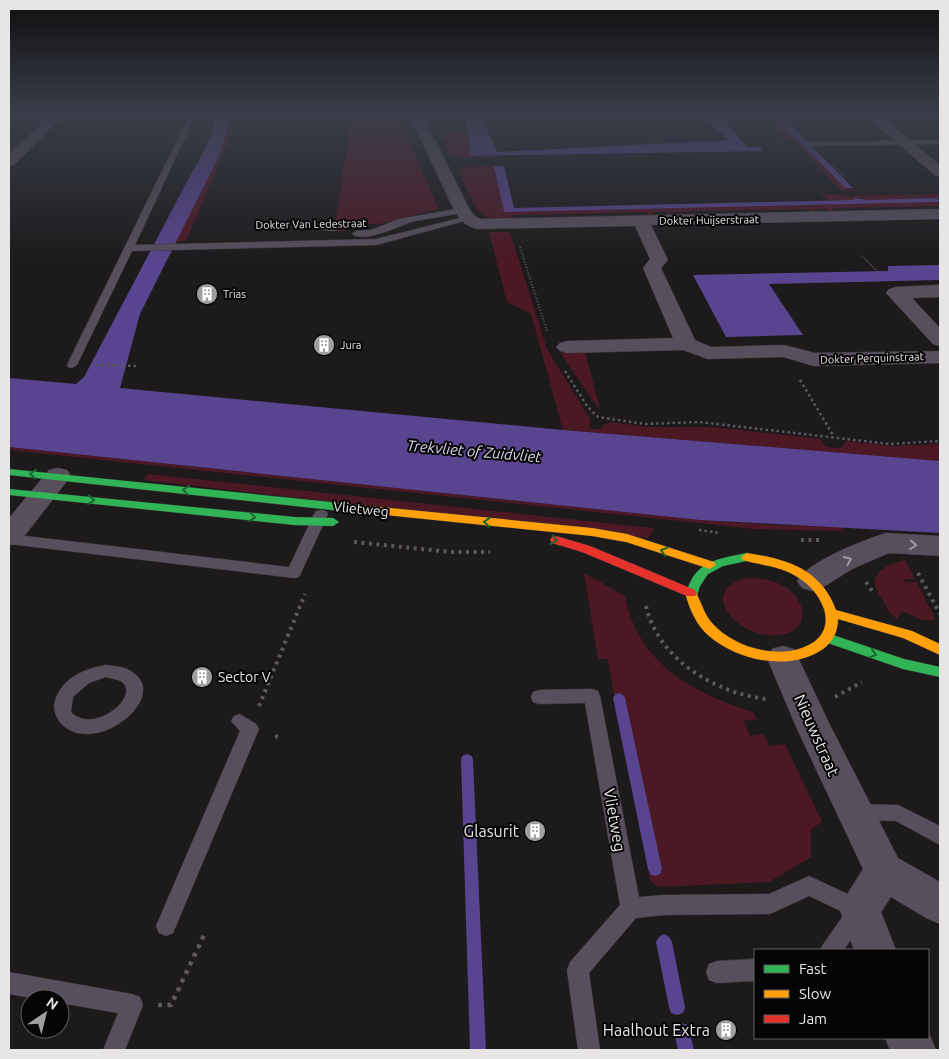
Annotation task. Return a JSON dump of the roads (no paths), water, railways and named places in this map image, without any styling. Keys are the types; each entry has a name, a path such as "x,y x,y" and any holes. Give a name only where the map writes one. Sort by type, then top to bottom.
{"street":[{"path":"441,163 469,218"},
{"path":"929,163 940,172"},
{"name":"Dokter Huijserstraat","path":"469,218 514,225 940,214"},
{"path":"641,221 659,260 652,268 686,344"},
{"name":"Dokter Perquinstraat","path":"940,292 896,293 940,340"},
{"name":"Dokter Perquinstraat","path":"560,351 686,344 708,353 784,351 814,360 940,356"},
{"name":"Vlietweg","path":"9,472 50,486 294,521 344,522"},
{"path":"9,538 50,486"},
{"name":"Vlietweg","path":"9,492 50,486 324,505 592,532 627,538 710,565"},
{"path":"490,534 554,539 586,549 691,594"},
{"path":"812,581 842,562 886,543 940,546"},
{"path":"733,558 760,558 788,566 812,581 825,596 832,613 832,626 826,638 809,652 783,658 749,653 733,647 718,638 706,628 698,616 691,594 697,577 710,565 733,558"},
{"path":"832,613 907,634 940,650"},
{"path":"826,638 881,656 940,672"},
{"name":"Nieuwstraat","path":"783,658 853,812 884,871"},
{"path":"875,949 860,910 884,871 940,904"}],"lane":[{"path":"72,365 169,163"},
{"path":"129,248 376,242 469,218"},
{"path":"347,228 369,227 408,221 469,218"},
{"name":"Dokter Van Ledestraat","path":"212,238 372,233 408,221"},
{"path":"322,228 335,228"},
{"path":"9,538 294,573 324,505"},
{"name":"Vlietweg","path":"538,697 592,696 631,908"},
{"path":"166,926 250,729 240,721"},
{"path":"853,812 898,813 940,836"},
{"path":"589,1050 578,970 631,908 664,905 770,904 809,886 860,910 832,949"},
{"path":"717,972 754,970"},
{"path":"9,983 132,1005 114,1050"}],"water":[{"name":"Trekvliet of Zuidvliet","path":"197,163 215,163 140,314 120,388 563,430 940,461 940,533 700,520 9,447 9,378 76,384 84,377"},
{"path":"821,163 829,163 853,188 845,188"},
{"path":"494,166 504,166 514,208 853,200 854,198 868,200 933,198 940,200 940,202 504,212"},
{"path":"940,265 940,280 769,284 803,335 726,337 693,275 888,271 888,266"}],"waterway":[{"path":"619,698 655,869"},
{"path":"467,760 478,1050"},
{"path":"664,942 677,1007"},
{"path":"682,1031 686,1050"}],"place":[{"name":"Trias","path":"207,294"},
{"name":"Jura","path":"324,345"},
{"name":"Sector V","path":"202,677"},
{"name":"Glasurit","path":"535,831"},
{"name":"Haalhout Extra","path":"726,1030"}]}
